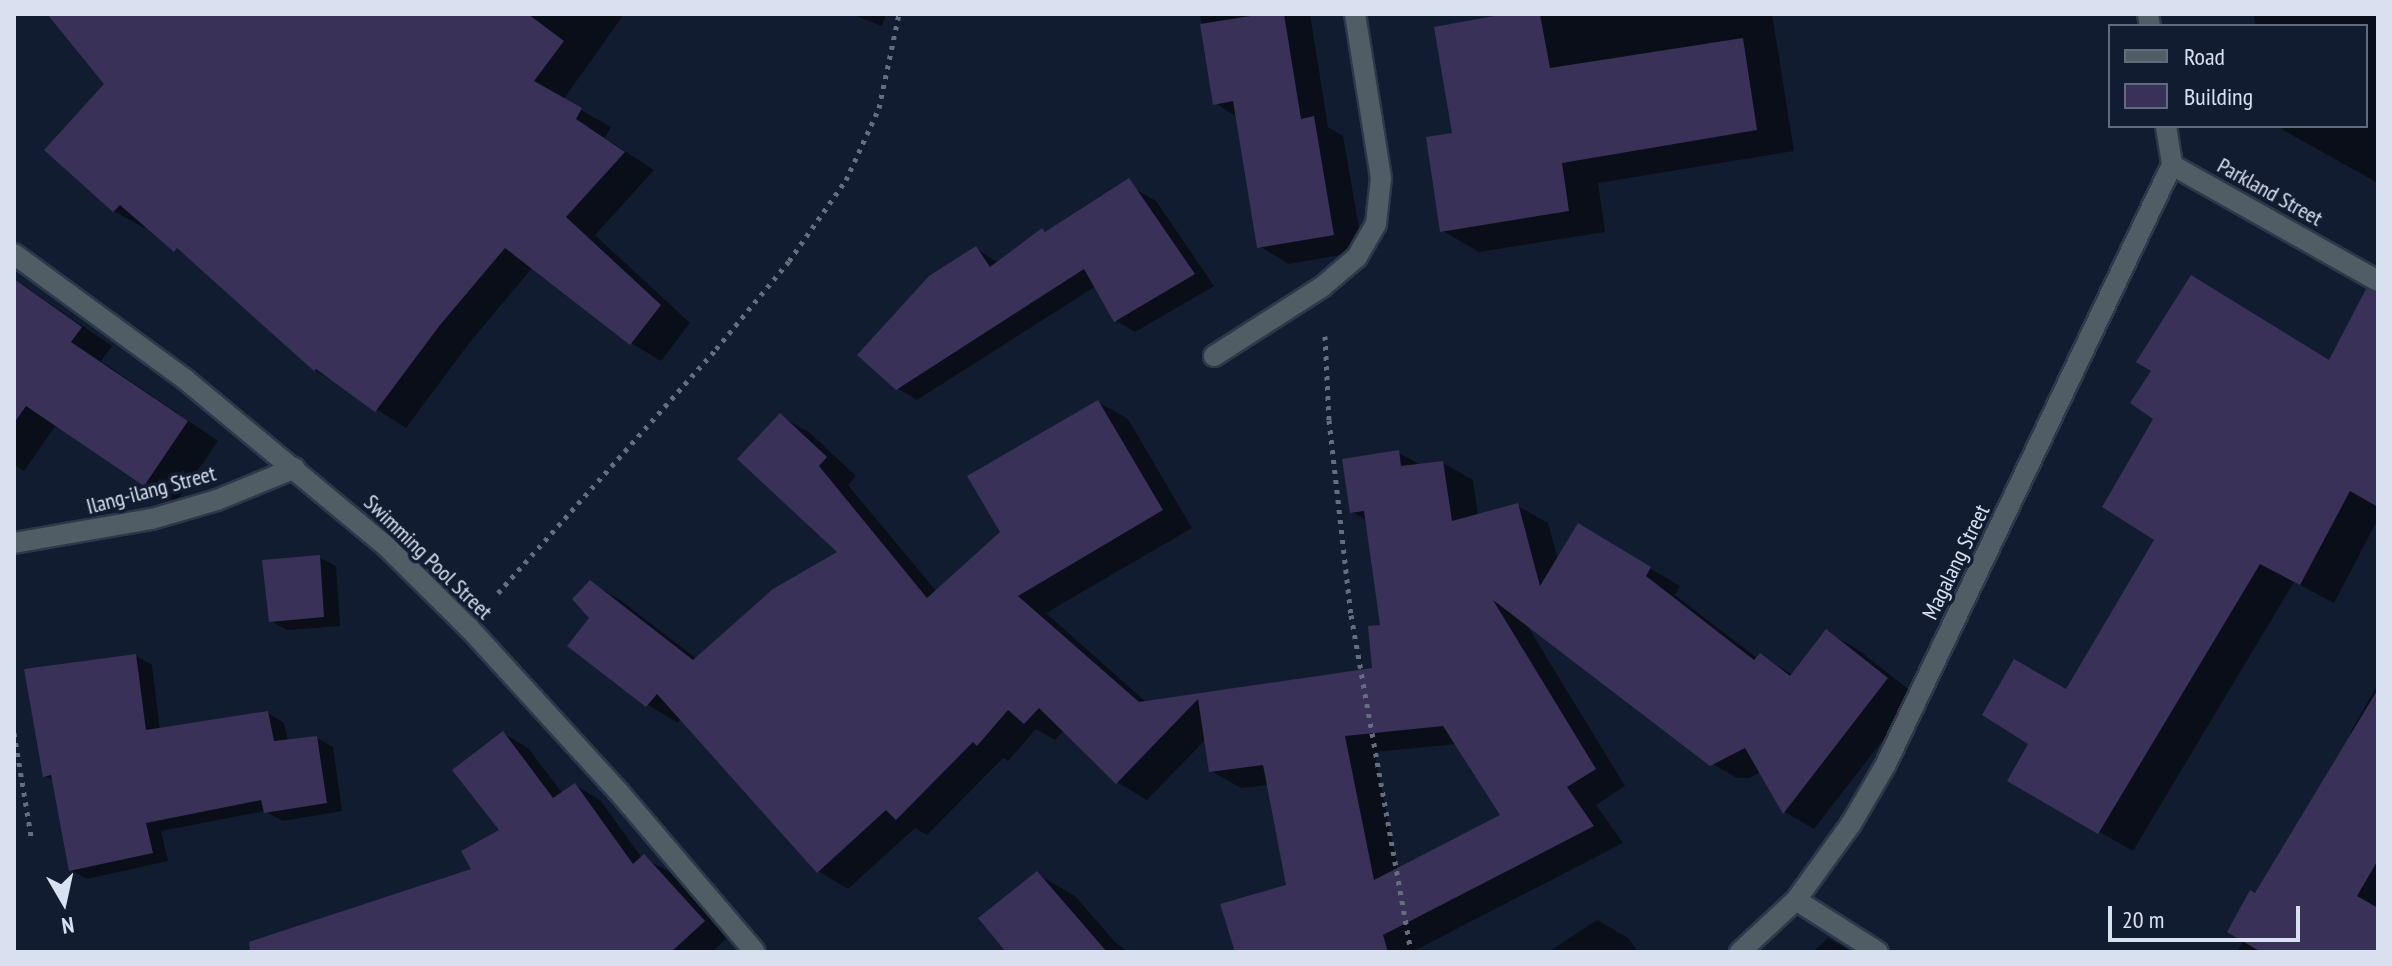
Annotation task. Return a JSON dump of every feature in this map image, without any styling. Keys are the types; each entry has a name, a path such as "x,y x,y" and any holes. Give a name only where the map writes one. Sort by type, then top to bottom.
{"street":[{"path":"1214,356 1322,287 1357,257 1376,224 1381,178 1355,14"},
{"path":"2166,128 2172,165"},
{"name":"Parkland Street","path":"2172,165 2378,281"},
{"name":"Magalang Street","path":"1740,952 1796,900 1851,824 1886,764 2172,165"},
{"name":"Swimming Pool Street","path":"14,254 186,380 385,545 468,627 618,791 755,952"},
{"name":"Ilang-ilang Street","path":"14,543 152,519 217,500 295,468"},
{"path":"1796,900 1878,952"}],"path":[{"path":"468,627 716,349 789,261 830,203 846,180 879,108 899,14"},
{"path":"1322,287 1329,420 1351,615 1411,952"},
{"path":"14,733 31,836"}],"building":[{"path":"47,14 528,14 564,41 534,81 582,108 576,119 625,152 566,217 661,305 630,345 505,248 440,325 375,412 316,369 314,371 177,248 174,252 120,205 113,212 44,150 104,84"},
{"path":"1263,14 1284,14 1301,119 1314,116 1334,235 1257,248 1233,101 1213,105 1200,24"},
{"path":"1505,14 1540,14 1550,68 1743,38 1757,130 1562,163 1569,211 1440,232 1426,137 1452,133 1434,27"},
{"path":"1129,178 1195,274 1114,322 1084,269 896,390 857,355 929,276 976,246 990,267 1042,228 1045,232"},
{"path":"2191,275 2329,360 2366,289 2378,294 2378,507 2350,491 2300,585 2260,564 2098,834 2007,781 2028,744 1982,715 2014,659 2066,689 2154,540 2102,507 2153,419 2130,403 2151,371 2136,362"},
{"path":"14,279 82,327 71,342 188,421 144,486 26,406 14,423"},
{"path":"1098,400 1163,510 1018,596 1139,702 1372,668 1368,626 1380,625 1364,511 1350,513 1342,459 1399,450 1401,466 1443,461 1452,521 1518,503 1540,586 1578,523 1651,567 1646,576 1754,660 1760,653 1790,676 1826,629 1888,678 1783,814 1745,748 1710,766 1493,600 1596,769 1567,787 1594,826 1383,935 1388,952 1235,952 1220,904 1286,885 1263,765 1209,772 1198,699 1116,784 1039,708 1024,724 1008,710 977,746 973,742 896,820 886,810 817,873 657,694 646,707 567,646 589,618 572,599 590,580 693,660 773,589 837,552 737,459 780,413 827,457 819,466 927,598 1000,532 967,476","holes":["1443,726 1500,815 1374,880 1345,736"]},
{"path":"320,555 324,617 269,622 262,560"},
{"path":"136,654 146,730 268,711 274,741 317,736 327,803 264,813 261,800 146,823 153,853 69,871 51,775 43,777 24,669"},
{"path":"2378,689 2378,860 2357,896 2378,908 2378,952 2261,952 2227,932 2250,890 2255,893"},
{"path":"503,731 553,798 575,783 633,864 644,854 705,921 671,952 250,952 249,942 471,869 461,851 499,830 452,770"},
{"path":"1037,871 1107,952 1006,952 978,918"}]}
